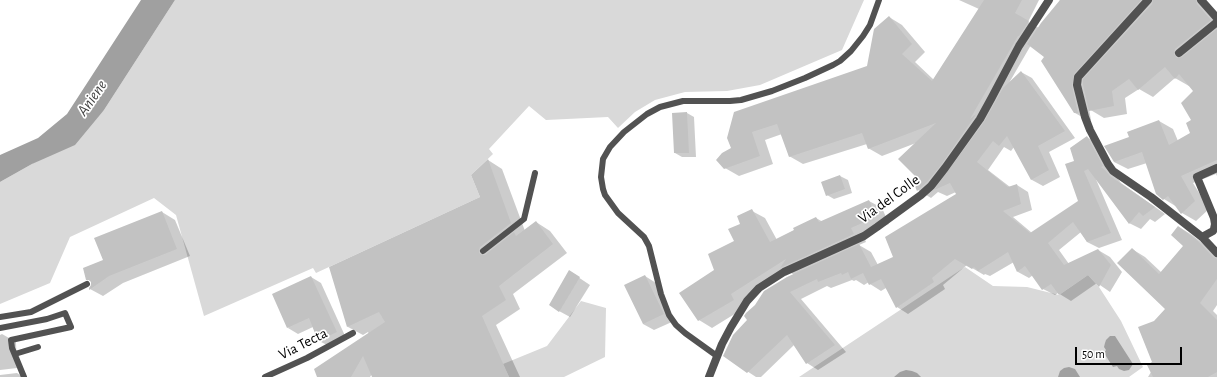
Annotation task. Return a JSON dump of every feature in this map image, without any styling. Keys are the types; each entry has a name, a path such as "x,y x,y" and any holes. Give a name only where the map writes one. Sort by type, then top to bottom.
{"street":[{"name":"Via del Colle","path":"709,377 731,327 747,301 760,288 784,272 864,236 921,195 931,186 980,119 1019,46 1049,0"},
{"path":"1148,0 1077,80 1087,125 1110,168 1115,174 1150,197 1202,237 1217,253"},
{"path":"1201,0 1217,18"},
{"path":"1179,53 1217,22"},
{"path":"1202,237 1213,231 1215,224 1214,218 1197,177 1217,168"}],"lane":[{"path":"717,356 685,333 673,320 666,308 661,294 655,265 647,242 618,214 605,195 601,183 603,159 607,151 624,132 647,114 663,106 679,102 741,100 772,91 826,69 840,61 856,45 870,26 879,0"},
{"path":"483,251 524,219 535,174"},
{"path":"0,316 32,312 87,284"},
{"path":"0,328 47,319 65,313 71,327 10,340 24,377"},
{"name":"Via Tecta","path":"265,377 308,358 353,333"},
{"path":"15,354 38,347"}],"shaded area":[{"path":"175,0 864,0 842,50 760,85 727,91 685,92 655,100 635,112 618,128 608,117 546,120 529,106 489,149 493,154 471,175 480,197 316,273 313,268 204,316 176,215 154,198 70,237 50,283 0,304 0,182 32,164 104,110"},
{"path":"965,267 993,286 1027,287 1059,295 1088,275 1099,287 1121,321 1143,367 1129,377 799,377"},
{"path":"581,301 606,308 605,357 564,377 509,377 503,364 547,346"}],"water":[{"name":"Aniene","path":"141,0 175,0 104,110 75,145 32,164 0,182 0,155 38,138 67,114"},
{"path":"1110,336 1115,336 1133,364 1129,370 1124,371 1119,369 1117,366 1113,367 1104,353 1106,350 1104,347 1106,340"},
{"path":"1069,367 1075,369 1080,377 1058,377 1060,371"},
{"path":"906,370 917,373 921,377 894,377 900,372"}],"building":[{"path":"984,0 1022,0 1015,13 1029,21 1018,36 970,119 976,114 975,116 941,165 927,182 917,191 912,180 916,177 898,159 936,123 868,149 862,133 789,157 777,124 752,132 760,156 724,169 716,160 722,153 731,148 727,138 734,112 867,66 874,29 889,16 912,44 902,54 932,81"},
{"path":"1060,0 1141,0 1074,74 1072,86 1078,113 1074,113 1041,61 1044,57 1027,44 1041,23"},
{"path":"1153,0 1196,0 1197,4 1211,20 1175,49 1174,54 1177,58 1182,57 1217,29 1217,160 1181,176 1195,201 1181,214 1168,196 1163,200 1156,194 1142,152 1114,162 1104,146 1129,137 1127,132 1159,120 1169,145 1190,133 1186,123 1191,120 1181,103 1193,91 1179,74 1175,79 1165,67 1138,90 1129,79 1112,91 1114,106 1089,111 1083,85 1083,79 1152,4"},
{"path":"1021,71 1065,131 1038,146 1049,170 1031,180 1007,136 999,146 993,141 977,162 1008,187 1017,184 1021,204 1003,211 1030,233 1078,201 1065,164 1074,161 1070,148 1087,136 1103,166 1101,167 1110,176 1155,207 1143,216 1139,212 1129,224 1088,169 1084,171 1111,233 1087,242 1073,222 1048,243 1064,265 1098,249 1111,265 1099,287 1088,275 1059,295 1051,284 1042,290 1025,266 1017,272 1008,252 978,271 974,267 972,269 955,259 932,278 934,282 896,308 881,279 869,285 863,273 851,279 848,272 842,275 841,273 818,282 817,279 790,292 835,345 806,364 787,335 747,373 723,356 733,335 747,320 744,316 746,313 755,305 764,291 787,277 859,244 871,267 893,257 885,237 956,194 950,183 934,190 984,122 1003,88"},
{"path":"687,112 689,153 674,153 672,113"},
{"path":"488,159 511,223 480,247 479,253 485,255 514,232 516,236 536,221 553,244 499,286 506,300 482,316 509,377 372,377 363,356 351,377 317,377 314,369 385,322 379,312 347,327 329,267 480,197 471,175"},
{"path":"840,175 845,189 826,196 821,182"},
{"path":"869,200 876,217 851,228 854,234 780,268 786,259 731,294 734,300 698,321 679,293 714,270 708,254 734,241 728,229 740,224 737,216 752,209 770,242 794,230 793,228 816,217 819,222"},
{"path":"162,211 177,249 109,276 89,290 91,282 86,280 83,268 103,260 94,238"},
{"path":"1178,226 1198,241 1213,257 1217,259 1217,279 1200,303 1217,320 1217,372 1208,377 1153,377 1147,365 1152,362 1138,327 1154,321 1165,309 1117,263 1132,248 1159,274 1183,246 1171,235"},
{"path":"569,270 580,277 559,312 549,305"},
{"path":"645,275 664,314 643,324 624,285"},
{"path":"311,276 337,332 318,341 309,318 287,328 272,294"}]}
